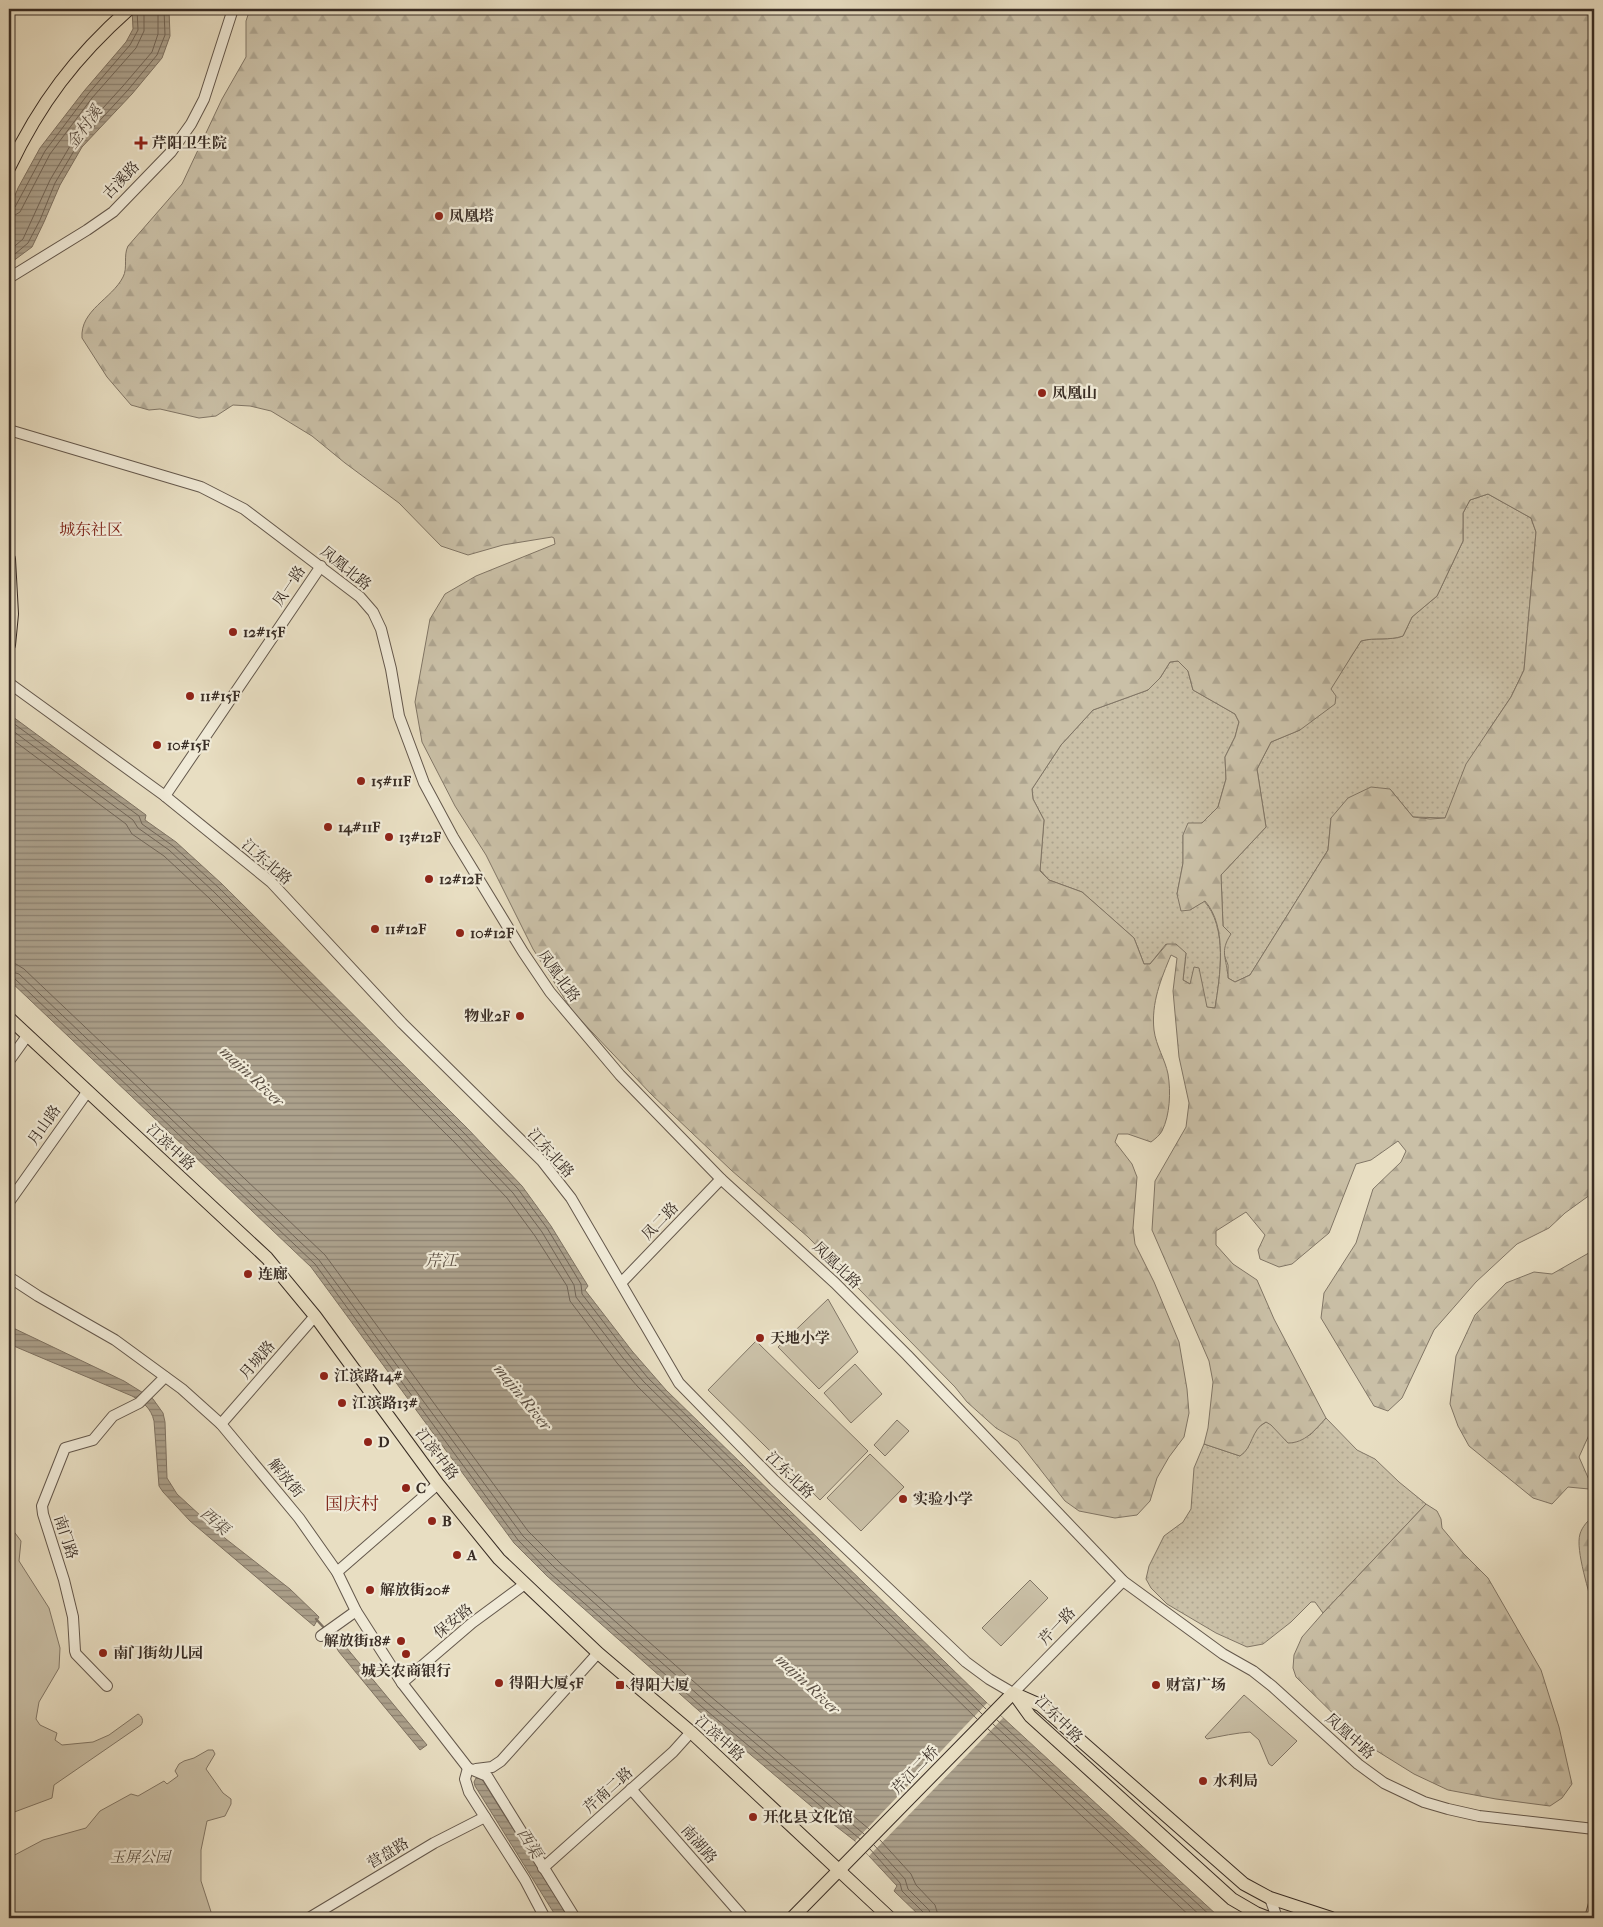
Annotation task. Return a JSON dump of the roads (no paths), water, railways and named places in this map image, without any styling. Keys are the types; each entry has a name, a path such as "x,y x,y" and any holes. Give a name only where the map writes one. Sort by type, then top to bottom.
{"main road":[{"path":"9,168 25,136 51,93 77,59 128,9"},
{"path":"9,559 12,614 9,645"},
{"name":"江滨中路","path":"9,1018 266,1257 316,1316 438,1484 499,1559 598,1653 691,1732 890,1918"},
{"name":"芹江二桥","path":"792,1918 1013,1693"},
{"name":"江东中路","path":"1013,1693 1040,1705 1244,1884 1270,1898 1331,1918"},
{"name":"江东中路","path":"1013,1693 1030,1716 1232,1899 1269,1918"}],"street":[{"name":"古溪路","path":"9,278 113,212 170,152 191,124 204,99 233,9"},
{"name":"凤凰北路","path":"9,430 201,487 244,509 360,597 373,612 381,629 391,669 399,716 424,783 523,952 550,992 584,1035 620,1075 721,1179 835,1283 907,1355 1123,1581"},
{"name":"凤一路","path":"165,796 321,566"},
{"name":"江东北路","path":"9,683 165,796 271,882 402,1022 542,1161 571,1198 679,1383 774,1480 966,1662 989,1679 1013,1693"},
{"path":"9,1062 27,1036"},
{"name":"月山路","path":"9,1202 88,1091"},
{"name":"凤二路","path":"621,1284 721,1179"},
{"name":"解放街","path":"9,1277 38,1296 116,1340 182,1389 221,1424 299,1518 337,1572 356,1611 402,1683 468,1768 487,1776 575,1918"},
{"name":"月城路","path":"221,1424 316,1316"},
{"name":"南门路","path":"107,1686 74,1651 73,1617 42,1506 65,1448 92,1440 113,1416 139,1403 165,1378"},
{"path":"337,1572 438,1484"},
{"name":"芹一路","path":"1013,1693 1123,1581"},
{"name":"凤凰中路","path":"1123,1581 1223,1654 1253,1671 1342,1749 1391,1781 1413,1792 1437,1800 1483,1811 1545,1819 1563,1825 1594,1829"},
{"name":"保安路","path":"402,1683 472,1623 525,1584"},
{"path":"321,1636 356,1611"},
{"path":"545,1918 525,1880 467,1786 465,1779 468,1768 483,1769 501,1762 598,1653"},
{"name":"芹南二路","path":"543,1868 674,1752 691,1732"},
{"name":"南湖路","path":"631,1789 744,1918"},
{"name":"营盘路","path":"309,1918 434,1843 485,1817"},
{"path":"1270,1898 1278,1918"},
{"path":"1590,1918 1594,1904"}],"water":[{"name":"金村溪","path":"132,9 169,9 170,36 162,58 132,94 82,147 60,185 32,247 9,264 9,210 18,188 40,148 84,91 126,42 133,29"},
{"name":"芹江","path":"9,714 146,815 145,820 176,842 222,884 467,1128 522,1186 551,1226 588,1286 585,1290 632,1351 666,1390 987,1703 1218,1916 1220,1915 1223,1918 922,1918 894,1891 897,1886 855,1841 698,1710 547,1576 514,1543 311,1267 9,980"},
{"path":"9,1326 124,1381 153,1399 163,1413 167,1478 177,1494 226,1539 290,1589 319,1617 314,1626 190,1521 163,1492 159,1486 154,1421 151,1412 146,1406 132,1396 9,1344"},
{"path":"336,1635 427,1745 420,1750 339,1652 331,1639"},
{"path":"476,1778 483,1781 569,1918 557,1918 475,1786"}],"waterway":[{"name":"西渠","path":"316,1619 326,1630"}],"place":[{"name":"芹阳卫生院","path":"141,143"},
{"name":"凤凰塔","path":"439,216"},
{"name":"凤凰山","path":"1042,393"},
{"name":"12#15F","path":"233,632"},
{"name":"11#15F","path":"190,696"},
{"name":"10#15F","path":"157,745"},
{"name":"15#11F","path":"361,781"},
{"name":"14#11F","path":"328,827"},
{"name":"13#12F","path":"389,837"},
{"name":"12#12F","path":"429,879"},
{"name":"11#12F","path":"375,929"},
{"name":"10#12F","path":"460,933"},
{"name":"物业2F","path":"520,1016"},
{"name":"连廊","path":"248,1274"},
{"name":"天地小学","path":"760,1338"},
{"name":"江滨路14#","path":"324,1376"},
{"name":"江滨路13#","path":"342,1403"},
{"name":"D","path":"368,1442"},
{"name":"C","path":"406,1488"},
{"name":"实验小学","path":"903,1499"},
{"name":"B","path":"432,1521"},
{"name":"A","path":"457,1555"},
{"name":"解放街20#","path":"370,1590"},
{"name":"解放街18#","path":"401,1641"},
{"name":"南门街幼儿园","path":"103,1653"},
{"name":"城关农商银行","path":"406,1654"},
{"name":"得阳大厦5F","path":"499,1683"},
{"name":"得阳大厦","path":"620,1685"},
{"name":"财富广场","path":"1156,1685"},
{"name":"水利局","path":"1203,1781"},
{"name":"开化县文化馆","path":"753,1817"}],"district":[{"name":"城东社区","path":"91,529"},
{"name":"国庆村","path":"352,1504"}],"water label":[{"name":"majin River","path":"252,1076"},
{"name":"majin River","path":"523,1397"},
{"name":"majin River","path":"808,1684"}],"park label":[{"name":"玉屏公园","path":"140,1857"}]}
